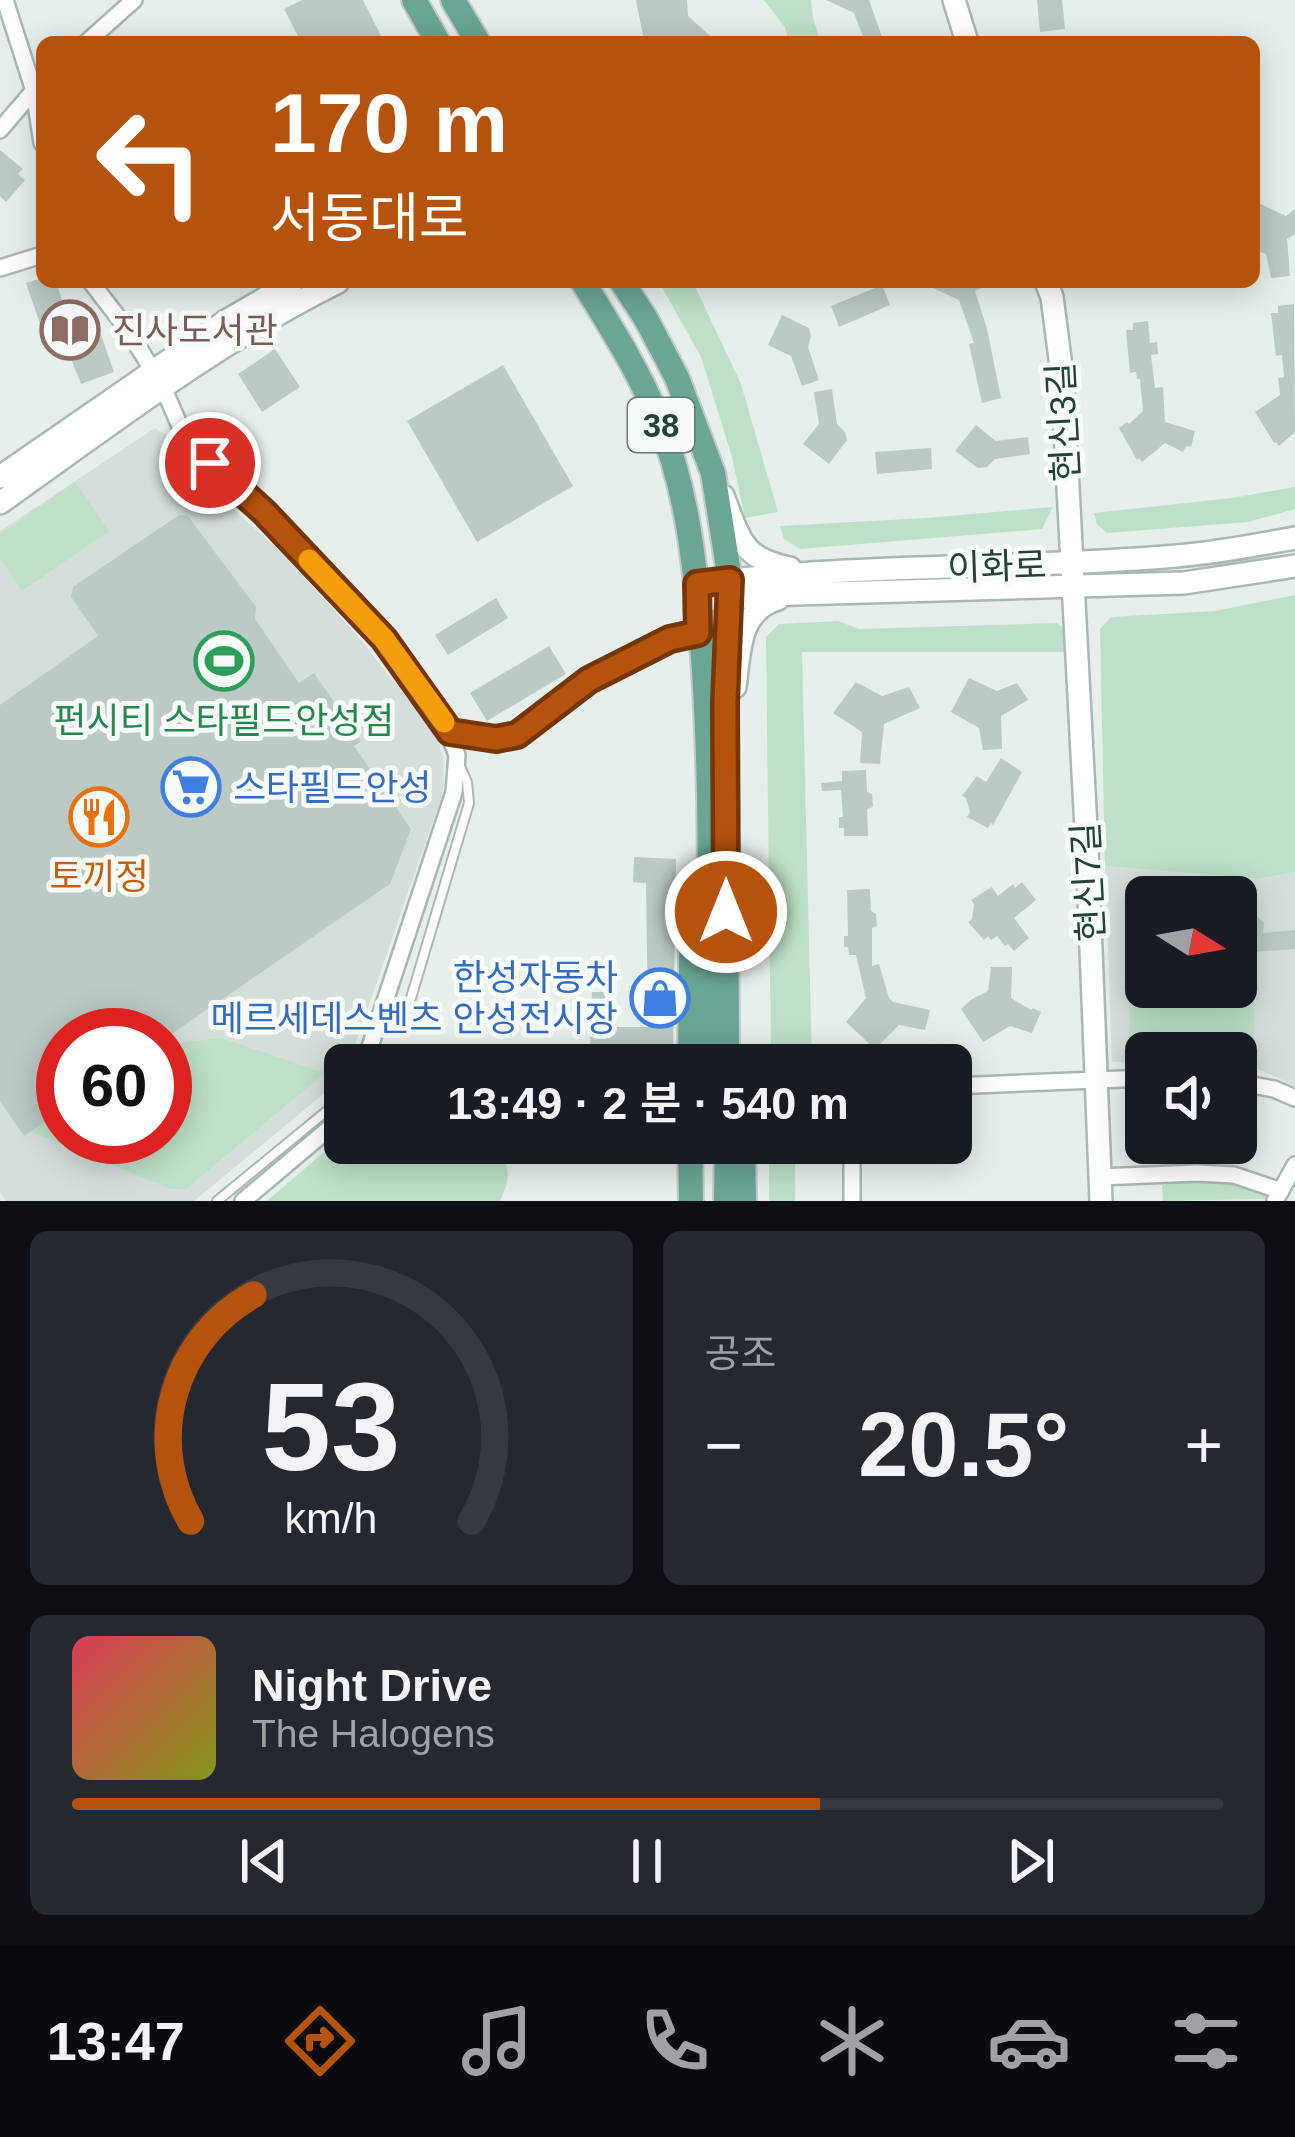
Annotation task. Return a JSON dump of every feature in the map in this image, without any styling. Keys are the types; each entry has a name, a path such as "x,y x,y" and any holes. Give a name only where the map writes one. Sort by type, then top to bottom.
{"main road":[{"path":"414,0 435,36"},
{"path":"453,0 474,36"},
{"name":"38","path":"587,288 658,419 683,495 698,592 709,734 710,1044"},
{"name":"38","path":"626,288 677,378 713,472 730,595 725,702 727,1044"},
{"path":"690,1044 698,592"},
{"path":"730,595 742,1044"},
{"path":"690,1164 691,1201"},
{"path":"711,1164 711,1201"},
{"path":"726,1201 727,1164"},
{"path":"743,1164 744,1201"}],"street":[{"path":"5,0 36,82"},
{"path":"94,36 132,0"},
{"path":"954,0 966,36"},
{"path":"0,130 36,89"},
{"path":"0,268 36,257"},
{"path":"96,288 159,380 179,424 210,463 264,512 384,639 450,732 458,760 457,779 371,1044"},
{"path":"0,503 159,380 226,321 283,288"},
{"path":"0,477 159,380 326,288"},
{"name":"현신3길","path":"1048,288 1063,374 1071,574"},
{"path":"713,472 749,551 767,563 820,573"},
{"name":"이화로","path":"1071,574 1295,538"},
{"name":"이화로","path":"730,595 820,573 1071,574 1184,583 1295,566"},
{"path":"698,592 796,593 1071,574"},
{"name":"현신7길","path":"1071,574 1101,1201"},
{"path":"735,688 747,621 768,602 796,593"},
{"path":"972,1085 1125,1078"},
{"path":"1257,1086 1295,1098"},
{"path":"233,1198 324,1123"},
{"path":"852,1164 852,1201"},
{"path":"1100,1177 1234,1175 1278,1196 1295,1165"}],"lane":[{"path":"450,732 496,739 517,735 589,680 670,639 698,633"},
{"path":"411,998 469,803 458,760"},
{"path":"217,1201 233,1198"}],"shaded area":[{"name":"스타필드안성","path":"155,428 168,437 197,478 275,546 356,634 437,736 443,757 441,798 355,1044 324,1044 324,1094 194,1201 6,1201 0,1192 0,531"},
{"path":"1105,866 1223,876 1125,876 1125,1008 1257,1008 1257,879 1295,872 1295,1086 1257,1068 1257,1032 1125,1032 1125,1062 1112,1062"}],"green space":[{"path":"764,0 811,0 819,36 787,36"},
{"path":"662,288 696,288 741,384 778,512 745,518 701,357"},
{"path":"75,482 109,531 22,591 0,558 0,534"},
{"path":"1295,487 1295,509 1248,522 1107,533 1094,513 1232,498"},
{"path":"1053,507 1042,529 800,549 784,539 780,526 927,518"},
{"path":"1295,595 1295,872 1259,879 1105,866 1100,629 1111,617 1215,611"},
{"path":"838,621 859,629 1057,623 1064,629 1066,652 802,652 811,1044 771,1044 766,637 779,624"},
{"path":"1130,1008 1254,1008 1254,1032 1130,1032"},
{"path":"221,1038 324,1074 186,1189 171,1189 110,1164 192,1164 192,1041"},
{"path":"324,1152 324,1164 505,1164 507,1170 500,1201 267,1201"},
{"path":"769,1164 795,1164 795,1201 769,1201"},
{"path":"1198,1181 1264,1192 1267,1199 1163,1201 1162,1185"}],"building":[{"path":"302,0 363,0 381,36 298,36 284,9"},
{"path":"636,0 687,0 688,16 710,36 676,36 643,36"},
{"path":"826,0 869,0 882,36 863,36 854,13"},
{"path":"1037,0 1062,0 1065,29 1040,32"},
{"path":"0,150 23,169 18,174 25,180 6,202 0,196"},
{"path":"1260,204 1286,216 1295,209 1295,234 1287,239 1290,276 1271,278 1266,254 1260,252"},
{"name":"진사도서관","path":"36,280 36,288 58,288 65,309 75,303 82,320 94,315 114,372 81,384 65,344 49,350 26,283"},
{"path":"875,288 883,288 890,305 839,327 831,306"},
{"path":"933,288 982,288 975,291 1001,398 982,403 969,344 974,343 959,300"},
{"path":"1294,304 1295,432 1279,446 1255,412 1280,395 1278,378 1284,377 1282,355 1276,356 1271,313 1278,313 1278,306"},
{"path":"782,315 809,328 808,347 819,380 802,386 791,356 768,345"},
{"path":"1148,321 1150,343 1157,342 1158,354 1151,355 1155,388 1163,387 1165,422 1195,431 1191,447 1183,452 1165,443 1142,462 1119,428 1143,411 1140,379 1136,372 1130,373 1126,330 1133,330 1133,323"},
{"path":"275,349 300,387 262,412 238,374"},
{"path":"503,365 573,486 477,542 407,421"},
{"path":"832,389 837,424 847,440 829,464 803,444 819,424 814,392"},
{"path":"976,425 996,441 1028,437 1030,454 995,459 978,468 955,451"},
{"path":"931,448 932,469 877,474 875,452"},
{"name":"스타필드안성","path":"179,515 188,516 256,607 255,619 299,683 314,673 361,741 354,746 411,829 390,884 192,1020 192,1008 36,1008 36,1128 24,1136 0,1101 0,705 98,636 71,597 73,587"},
{"path":"496,598 508,618 448,655 435,635"},
{"path":"549,646 566,674 487,721 470,693"},
{"path":"969,678 997,691 1017,683 1028,700 1001,716 1002,749 983,750 979,728 951,712"},
{"path":"856,682 882,696 909,687 920,708 884,724 880,764 860,763 862,732 833,713"},
{"path":"1001,758 1022,772 988,828 967,817 970,812 962,796 977,776 986,782"},
{"path":"866,770 873,807 867,809 868,836 844,836 844,828 839,828 841,790 822,791 821,783 842,781 842,771"},
{"path":"634,857 676,859 673,1044 590,1044 592,992 612,992 612,1027 648,1027 646,883 633,882"},
{"path":"1022,882 1036,900 1014,918 1029,938 1014,951 997,936 984,940 968,922 971,900 992,887 998,896"},
{"path":"870,889 877,926 872,928 872,966 879,964 893,1002 930,1010 925,1030 899,1025 880,1044 870,1044 846,1022 866,998 856,955 849,955 844,947 847,890"},
{"path":"1257,916 1264,923 1263,933 1295,930 1295,949 1257,952"},
{"path":"991,967 1012,967 1011,998 1041,1012 1032,1033 1010,1026 983,1042 961,1009 988,991"}],"slow traffic":[{"path":"309,560 384,639 444,722"}],"place":[{"name":"진사도서관","path":"70,330"},
{"name":"펀시티 스타필드안성점","path":"224,661"},
{"name":"스타필드안성","path":"191,787"},
{"name":"토끼정","path":"99,817"},
{"name":"한성자동차 메르세데스벤츠 안성전시장","path":"660,998"}],"route":[{"path":"210,463 264,512 384,639 450,732 505,739 523,732 589,680 670,639 698,633 697,584 730,580 726,912"}]}
